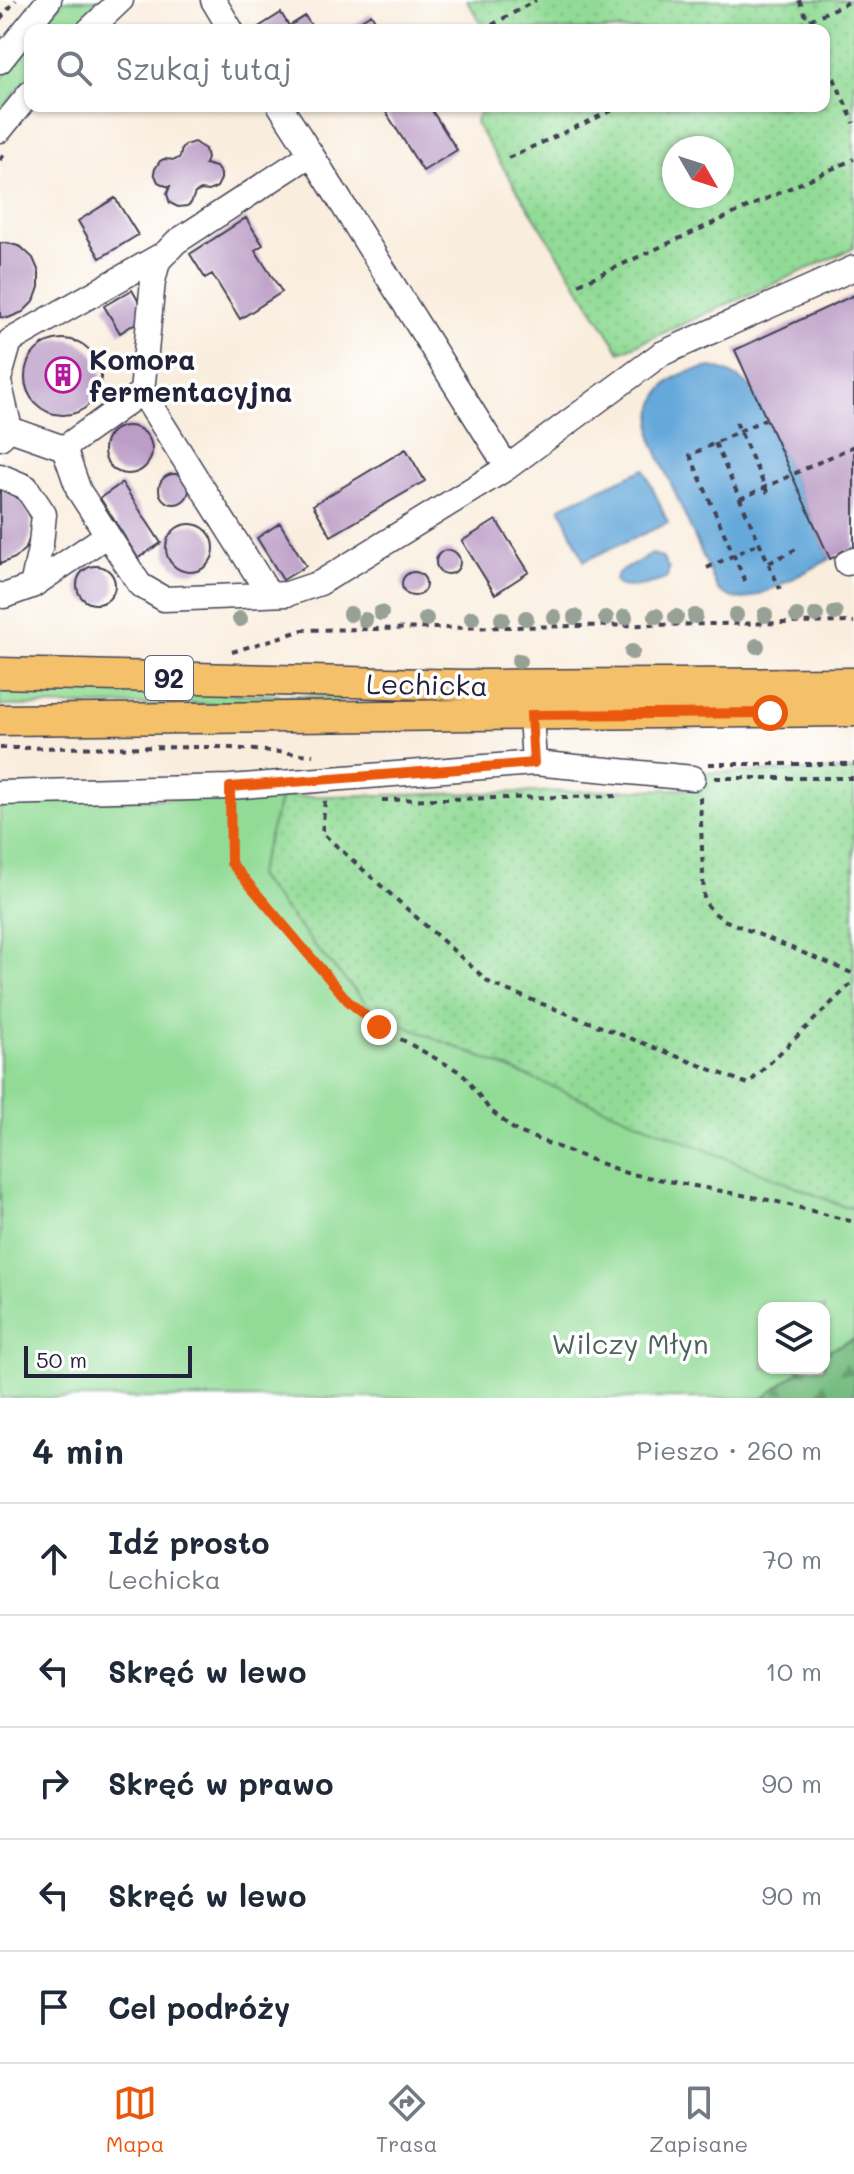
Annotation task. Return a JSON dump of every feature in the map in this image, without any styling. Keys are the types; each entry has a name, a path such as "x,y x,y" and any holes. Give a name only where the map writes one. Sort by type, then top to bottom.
{"main road":[{"name":"Lechicka","path":"0,673 464,685 854,683"},
{"name":"Lechicka","path":"0,720 854,711"}],"street":[{"path":"30,24 49,0"},
{"path":"95,24 121,0"},
{"path":"213,0 227,24"},
{"path":"0,61 24,31"},
{"path":"0,130 24,100"},
{"path":"284,112 507,467"},
{"path":"269,594 142,392 153,281 158,261 176,242 311,154"},
{"path":"0,376 10,341 167,252"},
{"path":"64,448 79,491 140,585 164,599 287,594 320,583 507,467 661,354 854,268"},
{"path":"0,386 5,433 64,448 142,392"},
{"path":"0,476 26,487 44,514 32,586"},
{"path":"0,595 32,586 107,535"},
{"path":"531,715 534,763"},
{"path":"0,793 230,787 534,763 696,786"}],"path":[{"path":"0,19 16,0"},
{"path":"494,24 536,0"},
{"path":"799,0 809,24"},
{"path":"801,24 853,0"},
{"path":"830,69 854,123"},
{"path":"508,158 609,112"},
{"path":"579,284 854,159"},
{"path":"745,581 690,455 765,419"},
{"path":"736,422 769,496"},
{"path":"715,443 780,589"},
{"path":"740,499 854,446"},
{"path":"707,568 759,543"},
{"path":"768,563 796,549"},
{"path":"224,653 303,630 854,622"},
{"path":"854,778 696,786 704,901 713,912 724,920 854,974"},
{"path":"230,787 231,863 348,1001 379,1027 462,1073 489,1109 516,1131 626,1173 774,1201 854,1222"},
{"path":"372,800 622,796"},
{"path":"325,801 322,833 491,984 748,1084 854,981"}],"green space":[{"path":"64,0 103,0 78,24 43,24"},
{"path":"467,0 854,0 854,248 620,352 475,123 480,112 830,112 830,24 481,24"},
{"path":"24,48 24,82 0,111 0,81"},
{"path":"0,686 341,697 340,703 0,706"},
{"path":"854,770 854,1208 845,1207 376,1014 257,876 281,797 689,789 693,773"},
{"name":"Wilczy Młyn","path":"281,797 257,876 376,1014 845,1207 854,1208 854,1398 0,1398 0,802"},
{"path":"854,1339 854,1398 763,1398 795,1374 830,1374 830,1349"}],"water":[{"path":"711,367 734,376 754,390 830,559 750,598 732,598 718,590 653,443 653,411 660,392 675,378"},
{"path":"644,469 668,523 584,561 560,507"},
{"path":"652,554 662,557 669,569 667,578 636,586 618,584 615,579 619,572"}],"building":[{"path":"281,13 288,24 264,24"},
{"path":"371,14 377,24 355,24"},
{"path":"305,16 310,24 292,24"},
{"path":"386,112 433,112 457,150 423,171"},
{"path":"194,142 205,149 205,164 216,167 221,179 217,187 195,193 191,203 178,207 170,203 167,194 170,186 158,182 154,173 160,161 175,160 180,157 185,145"},
{"path":"115,198 138,235 100,258 78,221"},
{"path":"246,218 263,245 255,250 282,292 240,319 212,274 205,278 190,254"},
{"name":"Komora fermentacyjna","path":"0,243 21,247 33,258 39,272 39,287 34,301 23,312 8,318 0,317"},
{"path":"132,290 147,316 120,333 104,306"},
{"path":"854,295 854,548 830,559 735,350"},
{"name":"Komora fermentacyjna","path":"63,339 77,342 90,350 98,363 101,377 98,391 90,404 77,412 63,415 49,412 36,404 28,391 25,377 28,363 36,350 49,342"},
{"path":"128,426 145,433 152,450 145,467 128,474 111,467 104,450 111,433"},
{"path":"406,449 425,481 331,536 313,505"},
{"path":"174,474 180,475 188,483 188,495 180,503 174,504 168,503 160,495 159,489 160,483 168,475"},
{"path":"122,483 161,543 138,558 100,498"},
{"path":"0,489 13,494 24,504 31,518 31,534 26,548 15,558 0,564"},
{"path":"496,520 529,572 495,594 462,541"},
{"path":"280,523 306,566 283,580 257,538"},
{"path":"190,524 207,531 214,548 207,565 190,572 173,565 166,548 173,531"},
{"path":"448,550 456,554 460,562 456,570 448,574 440,570 436,562 440,554"},
{"path":"96,566 109,572 115,585 109,598 96,604 83,598 77,585 83,572"},
{"path":"414,572 422,576 426,584 422,592 414,596 406,592 402,584 406,576"}],"place":[{"name":"Komora fermentacyjna","path":"63,375"}],"route":[{"path":"379,1027 348,1001 231,863 230,787 534,763 531,715 770,713"}]}
